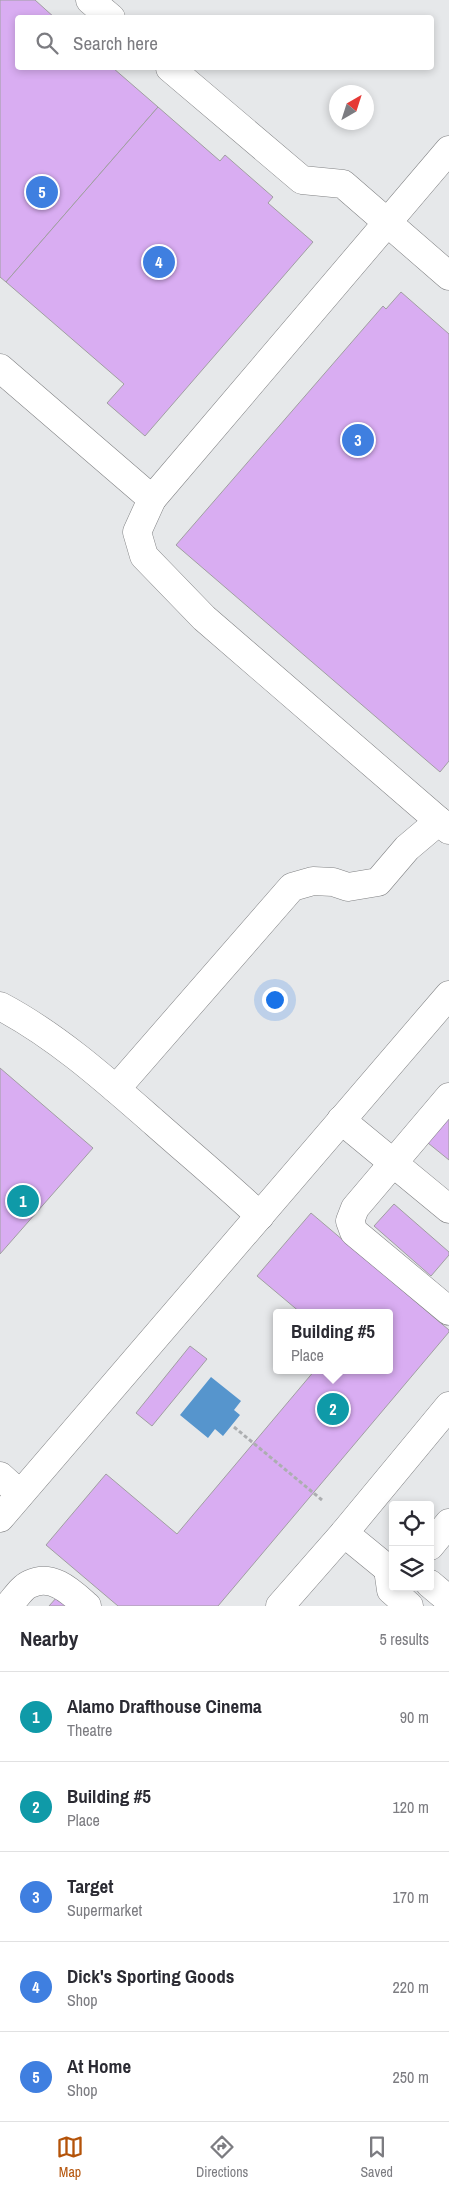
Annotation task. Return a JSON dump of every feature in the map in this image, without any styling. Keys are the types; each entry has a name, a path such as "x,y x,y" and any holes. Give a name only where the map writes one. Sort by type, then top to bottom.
{"street":[{"path":"90,0 108,15"},
{"path":"172,70 302,180 343,184 387,223 448,272"},
{"path":"116,1088 292,887 313,881 333,882 348,887 378,882 408,848 444,826 204,618 144,556 137,532 152,499 449,150"},
{"path":"0,368 152,499"},
{"path":"0,1518 449,995"},
{"path":"0,1006 54,1040 116,1088 260,1216"},
{"path":"449,1097 356,1208 350,1221 354,1232 449,1311"},
{"path":"342,1120 449,1209"},
{"path":"280,1606 344,1533 449,1406"},
{"path":"0,1476 20,1494"},
{"path":"434,1541 449,1524"},
{"path":"344,1533 389,1585"},
{"path":"8,1606 28,1584 46,1580 67,1588 87,1606"},
{"path":"434,1587 449,1600"}],"path":[{"path":"234,1427 322,1500"}],"water":[{"path":"211,1377 241,1401 234,1410 240,1415 223,1436 215,1429 208,1438 180,1415"}],"building":[{"path":"0,0 35,0 52,15 15,15 15,70 115,70 158,107 6,282 0,277"},
{"path":"158,107 220,161 225,155 273,197 268,203 313,242 145,436 107,403 124,384 6,282"},
{"path":"401,292 449,334 449,761 440,772 176,545 383,306 386,309"},
{"path":"0,1068 93,1148 0,1254"},
{"path":"449,1117 449,1160 428,1143"},
{"path":"394,1204 449,1252 449,1255 431,1276 374,1226"},
{"path":"311,1213 449,1330 449,1332 218,1606 118,1606 46,1545 106,1474 177,1534 312,1374 393,1374 393,1309 296,1309 257,1276"},
{"path":"190,1346 207,1359 152,1426 136,1413"},
{"path":"57,1597 68,1606 49,1606"}],"place":[{"name":"At Home","path":"42,192"},
{"name":"Dick's Sporting Goods","path":"159,262"},
{"name":"Target","path":"358,440"},
{"name":"Alamo Drafthouse Cinema","path":"23,1201"},
{"name":"Building #5","path":"333,1409"}]}
